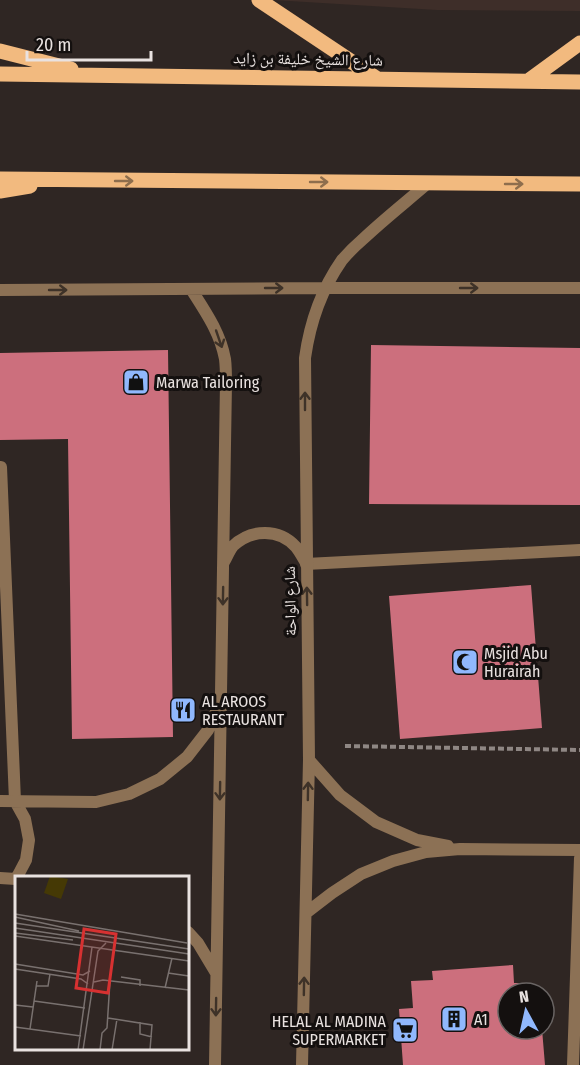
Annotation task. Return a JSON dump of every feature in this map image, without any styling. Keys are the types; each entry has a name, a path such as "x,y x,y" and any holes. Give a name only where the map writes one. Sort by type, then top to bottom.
{"main road":[{"path":"259,0 375,78"},
{"path":"528,81 580,43"},
{"path":"0,51 95,75"},
{"name":"شارع الشيخ خليفة بن زايد","path":"0,74 580,82"},
{"path":"0,179 580,184"},
{"path":"0,191 66,180"}],"street":[{"name":"شارع الواحة","path":"302,1065 309,760 305,358 315,310 344,258 370,232 428,183"},
{"path":"191,288 219,337 225,359 226,383 215,1065"},
{"path":"0,290 580,288"},
{"path":"1,467 15,801 25,819 29,840 26,860 18,876"},
{"path":"223,564 232,548 246,536 264,532 282,537 297,548 306,564 580,550"},
{"path":"0,801 96,802 129,794 160,779 187,757 208,730 222,698"},
{"path":"309,760 340,795 376,822 417,840 460,849"},
{"path":"306,914 361,874 393,861 426,852 460,849 580,850"},
{"path":"573,1065 580,858"},
{"path":"0,878 15,879"},
{"path":"189,933 198,942 217,975"}],"path":[{"path":"345,746 580,750"}],"shaded area":[{"path":"273,0 580,0 580,11 437,10"}],"building":[{"path":"371,345 580,348 580,505 369,504"},
{"path":"168,350 173,737 72,739 68,439 0,440 0,353"},
{"name":"Msjid Abu Hurairah","path":"531,585 542,728 400,739 389,596"},
{"name":"A1","path":"513,965 514,981 496,981 496,1041 543,1041 545,1065 403,1065 399,1009 413,1008 411,981 433,980 432,971"}],"place":[{"name":"Marwa Tailoring","path":"136,382"},
{"name":"Msjid Abu Hurairah","path":"465,662"},
{"name":"AL AROOS RESTAURANT","path":"183,710"},
{"name":"A1","path":"454,1019"},
{"name":"HELAL AL MADINA SUPERMARKET","path":"405,1030"}]}
